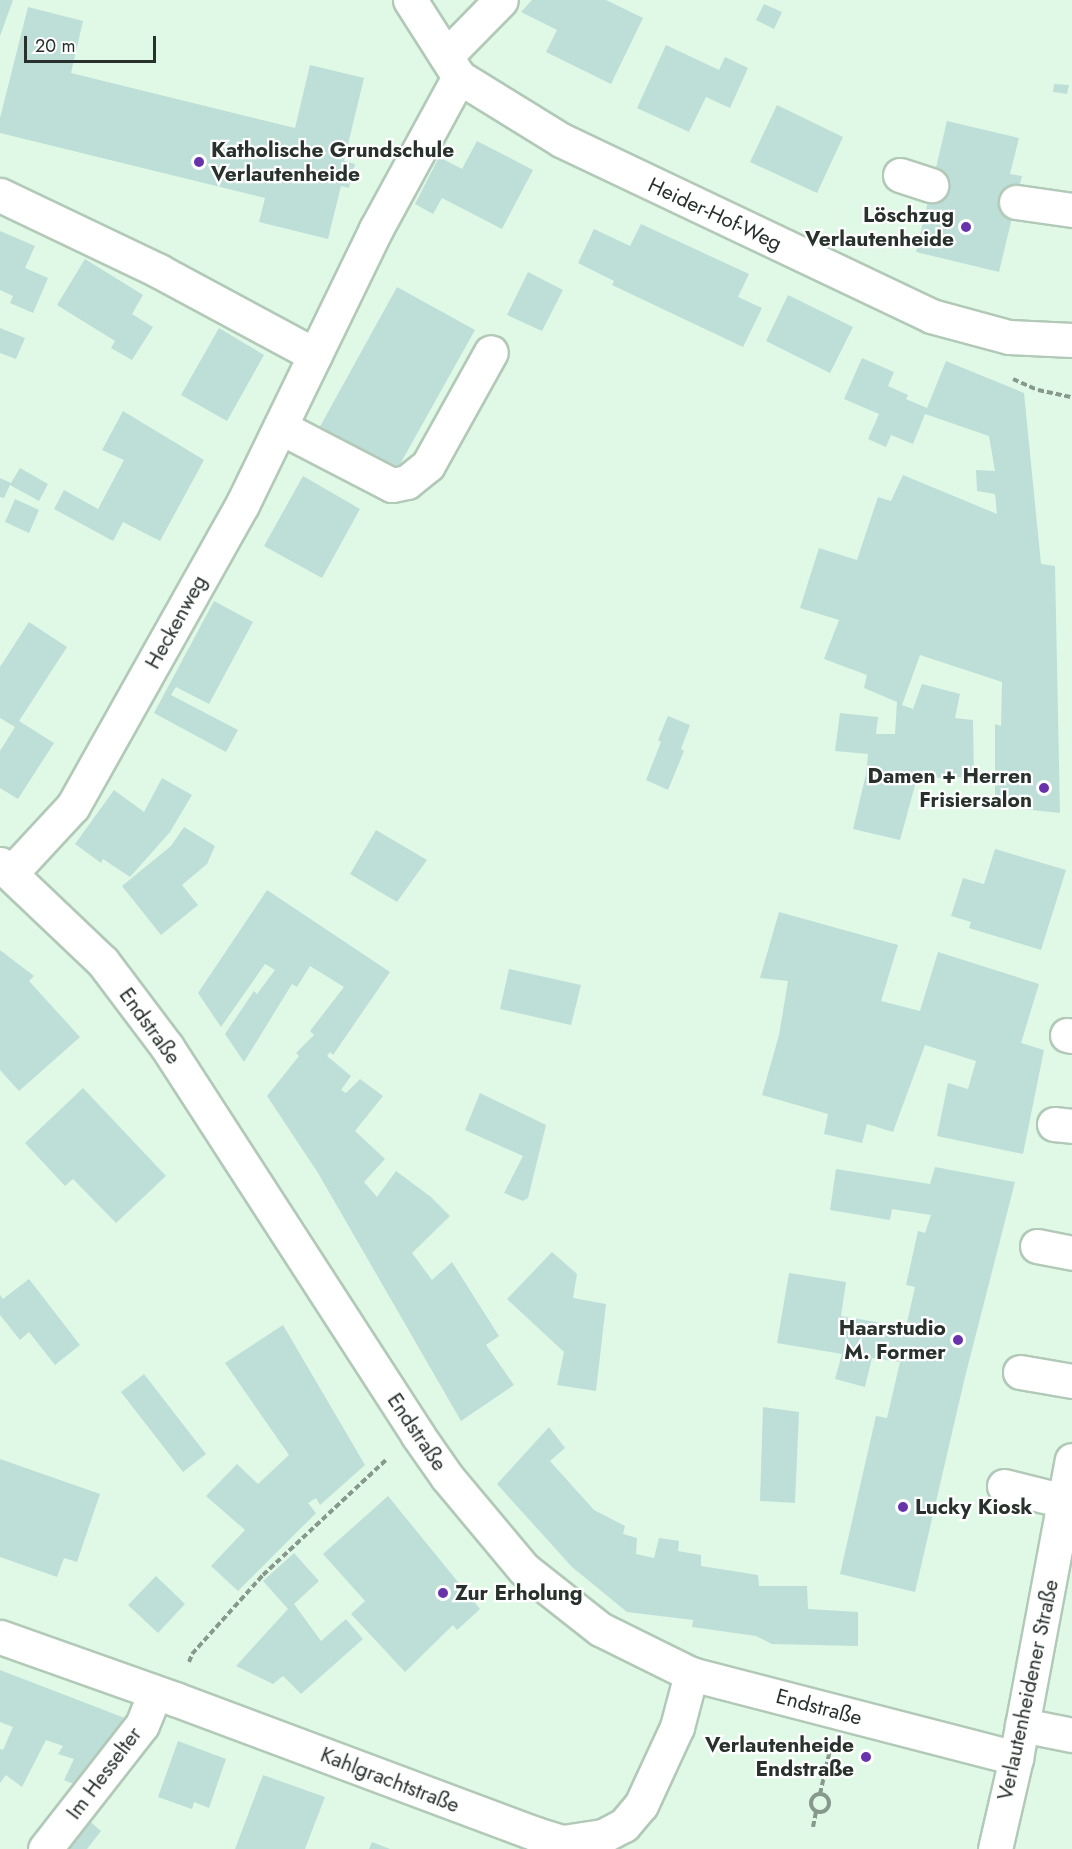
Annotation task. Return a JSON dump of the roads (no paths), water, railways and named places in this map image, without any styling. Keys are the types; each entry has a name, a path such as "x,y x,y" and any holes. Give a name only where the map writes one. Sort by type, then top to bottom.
{"street":[{"name":"Heider-Hof-Weg","path":"410,0 453,66 561,140 931,316 1009,337 1072,340"},
{"name":"Heckenweg","path":"6,869 73,806 242,505 453,66 501,0"},
{"path":"900,175 932,185"},
{"path":"0,195 159,271 315,355"},
{"path":"1016,202 1072,210"},
{"path":"280,427 392,486 407,482 428,465 491,352"},
{"name":"Endstraße","path":"6,869 103,962 167,1047 417,1434 447,1477 524,1569 600,1629 691,1674 1016,1758"},
{"path":"1037,1246 1072,1252"},
{"path":"1020,1372 1072,1381"},
{"name":"Verlautenheidener Straße","path":"995,1849 1016,1758 1072,1460"},
{"path":"1004,1486 1064,1501"},
{"name":"Kahlgrachtstraße","path":"0,1637 165,1695 536,1834 563,1842 605,1842 624,1825 641,1804 677,1727 691,1674"},
{"name":"Im Hesselter","path":"45,1849 165,1695"},
{"path":"1022,1725 1072,1735"}],"place":[{"name":"Katholische Grundschule Verlautenheide","path":"199,162"},
{"name":"Löschzug Verlautenheide","path":"966,227"},
{"name":"Damen + Herren Frisiersalon","path":"1044,788"},
{"name":"Haarstudio M. Former","path":"958,1340"},
{"name":"Lucky Kiosk","path":"903,1507"},
{"name":"Zur Erholung","path":"443,1593"},
{"name":"Verlautenheide Endstraße","path":"866,1757"}]}
